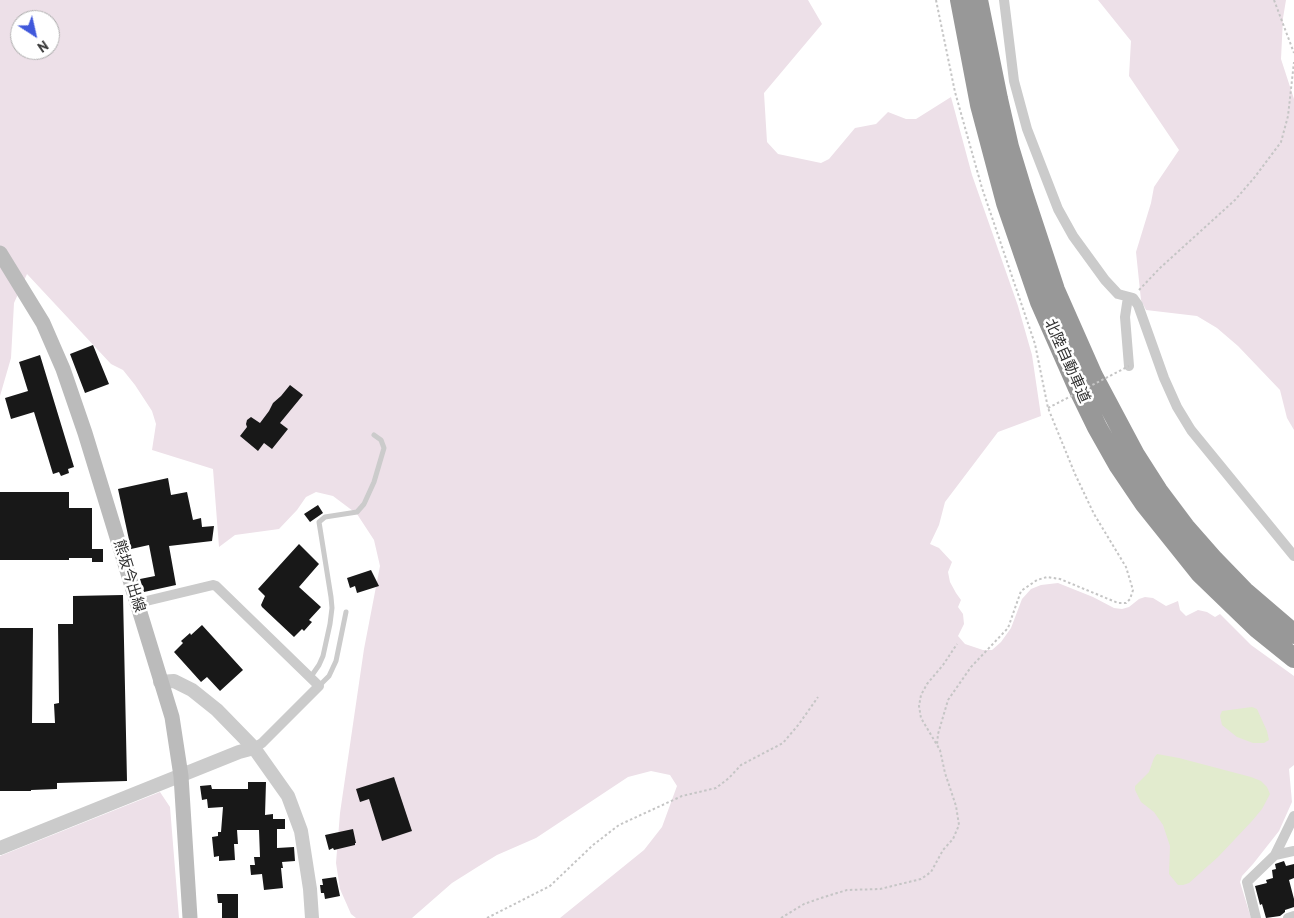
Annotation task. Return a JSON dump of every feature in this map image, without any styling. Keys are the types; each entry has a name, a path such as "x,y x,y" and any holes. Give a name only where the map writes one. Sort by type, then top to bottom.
{"highway":[{"name":"北陸自動車道","path":"960,0 980,105 1006,203 1040,302 1097,427 1119,466 1144,504 1200,573 1258,629 1294,658"},
{"name":"北陸自動車道","path":"978,0 998,99 1023,193 1055,290 1093,376 1136,455 1158,491 1185,527 1244,591 1294,634"}],"main road":[{"name":"熊坂今出線","path":"0,253 43,323 63,369 85,432 172,717 181,776 190,918"}],"street":[{"path":"1004,0 1014,80 1027,130 1058,209 1073,236 1105,280 1118,294 1131,297 1141,313 1164,378 1177,407 1191,430 1250,505 1294,556"},
{"path":"1128,366 1125,317 1131,297"},
{"path":"0,848 239,752 254,748 262,743 319,686 216,586 213,585 138,603"},
{"path":"160,682 174,681 192,690 217,710 254,748 288,796 299,823 310,888 312,918"},
{"path":"1256,918 1247,882 1275,855 1294,816"},
{"path":"1275,855 1294,851"},
{"path":"1288,918 1294,916"}],"lane":[{"path":"310,678 319,665 322,656 332,608 319,522 325,517 357,512 364,504 374,482 384,448 381,440 374,435"},
{"path":"319,686 329,676 336,661 346,612"}],"path":[{"path":"936,0 955,92 982,188 1035,344 1048,408 1068,459 1088,502 1129,575 1133,590 1130,599 1126,602 1118,603 1060,579 1047,577 1037,580 1021,591 1008,628 971,666 948,700 938,734 937,745"},
{"path":"1274,0 1294,53"},
{"path":"1131,297 1235,200 1281,142 1288,116 1294,62"},
{"path":"1048,408 1128,366"},
{"path":"781,918 804,904 847,890 880,890 921,879 931,872 943,850 953,839 959,825 956,806 937,745 921,718 918,706 921,695 957,644"},
{"path":"487,918 550,886 593,845 619,825 682,796 716,788 741,765 783,742 799,724 818,697"}],"shaded area":[{"path":"0,0 808,0 822,24 764,93 767,142 778,154 821,163 829,159 855,128 876,124 888,112 906,119 916,119 951,97 972,175 1018,306 1032,355 1041,416 998,432 945,502 939,525 930,544 939,548 952,562 948,572 950,582 961,600 958,607 963,614 964,624 958,636 965,644 983,650 992,650 1001,642 1011,628 1022,599 1031,589 1041,585 1058,583 1114,608 1122,609 1129,607 1145,597 1153,598 1166,606 1178,601 1180,610 1186,616 1198,610 1207,612 1215,617 1220,614 1251,645 1294,676 1294,765 1289,769 1292,802 1279,831 1242,876 1240,882 1251,918 560,918 644,850 662,827 677,786 670,775 651,771 628,777 536,838 497,855 479,866 452,883 412,918 356,918 351,914 340,889 336,863 340,813 364,649 380,566 374,540 357,514 333,496 316,492 306,497 297,510 279,529 235,535 219,547 213,469 152,450 156,424 152,411 135,385 123,370 111,364 27,274 14,303 11,358 0,396"},
{"path":"1098,0 1286,0 1281,59 1294,99 1294,430 1287,418 1280,390 1238,346 1217,328 1197,316 1146,310 1141,300 1136,252 1154,187 1179,150 1129,76 1131,41"},
{"path":"1252,707 1257,709 1267,731 1269,740 1264,743 1253,743 1237,737 1222,725 1220,716 1222,711"},
{"path":"1157,754 1251,777 1261,781 1267,787 1270,794 1262,809 1218,857 1189,883 1183,885 1178,885 1169,874 1170,846 1163,825 1154,812 1141,802 1135,790 1135,786 1149,772"},
{"path":"160,792 170,807 179,918 0,918 0,856"}],"building":[{"path":"93,345 109,384 85,393 70,354"},
{"path":"40,355 74,467 68,469 69,473 61,476 59,472 53,474 34,412 11,419 5,398 28,391 19,362"},
{"path":"290,385 303,395 280,423 288,429 272,449 264,443 258,451 240,436 247,427 247,420 251,417 260,423 273,403"},
{"path":"168,478 171,495 187,492 193,520 201,518 202,527 214,526 212,541 169,546 176,585 144,592 140,579 155,576 149,545 131,549 118,489"},
{"path":"0,492 69,492 69,508 92,508 92,549 103,549 103,562 92,562 92,558 0,560"},
{"path":"318,505 323,513 310,522 304,514"},
{"path":"299,544 319,564 299,587 321,607 309,620 312,622 304,631 302,629 294,637 262,607 265,596 258,589"},
{"path":"371,570 379,586 357,593 355,586 350,588 347,578"},
{"path":"123,595 127,781 57,783 57,789 0,791 0,628 33,628 32,723 55,723 54,704 59,703 58,624 73,624 73,596"},
{"path":"202,625 243,670 220,691 207,677 201,682 174,652 183,643 181,641"},
{"path":"394,777 412,831 382,841 369,799 360,802 356,789"},
{"path":"248,782 266,782 265,815 273,814 273,819 285,819 285,829 277,829 277,848 294,847 295,861 282,862 283,888 264,890 262,874 251,875 250,865 255,865 254,857 260,857 259,830 237,830 238,844 234,844 235,860 219,861 219,856 214,857 212,837 218,836 218,832 221,832 223,807 208,808 207,799 202,800 200,786 211,785 212,789 248,789"},
{"path":"353,829 355,845 329,850 325,835"},
{"path":"1284,861 1286,866 1294,864 1294,878 1289,880 1294,907 1285,910 1280,916 1266,918 1255,886 1267,883 1266,880 1273,878 1272,870 1276,869 1275,864"},
{"path":"336,877 340,896 325,899 324,893 321,893 320,885 323,885 322,879"},
{"path":"217,894 238,894 238,918 222,918 222,903 218,903"}]}
